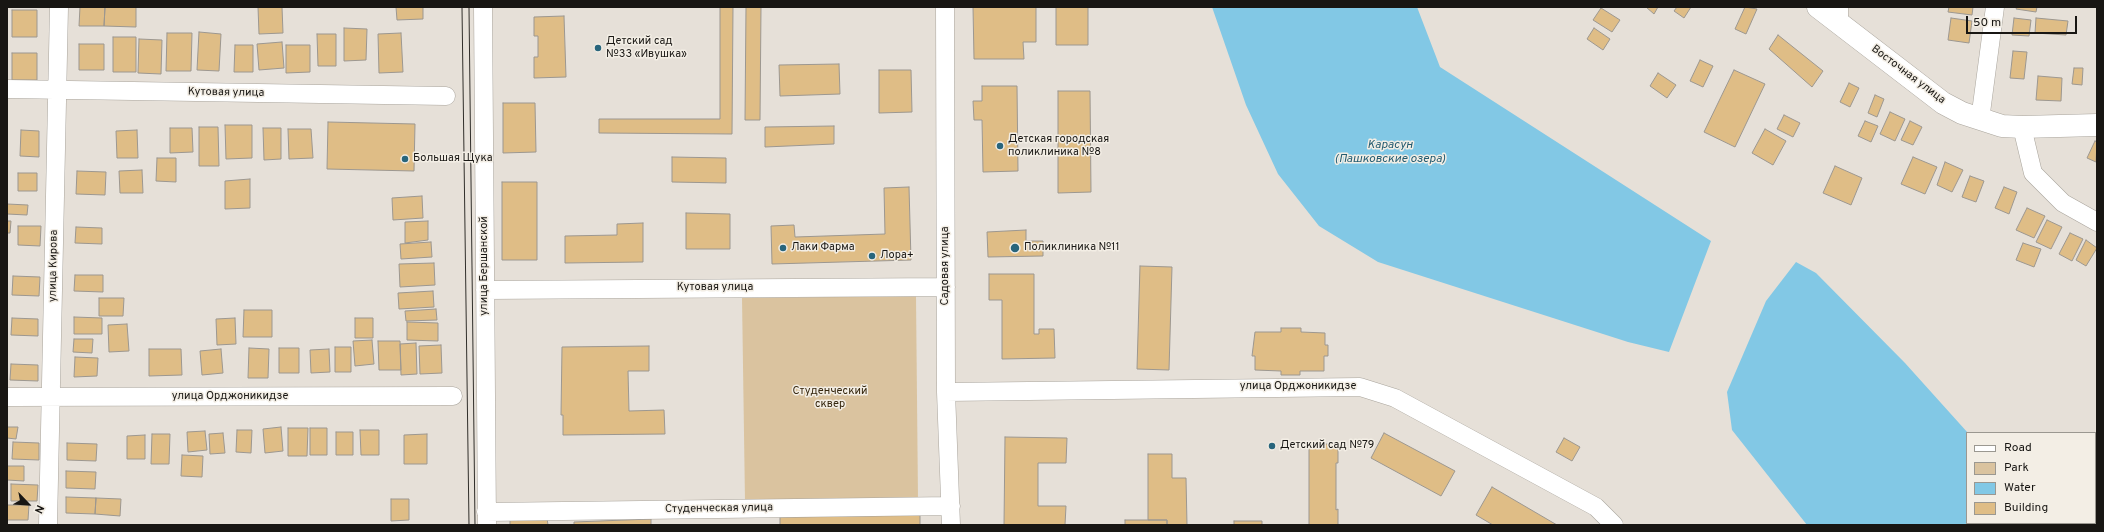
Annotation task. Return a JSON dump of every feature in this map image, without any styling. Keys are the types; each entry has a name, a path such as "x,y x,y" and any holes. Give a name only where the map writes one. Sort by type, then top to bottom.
{"street":[{"name":"улица Кирова","path":"48,525 52,397 59,7"},
{"name":"улица Бершанской","path":"482,7 487,518"},
{"name":"Садовая улица","path":"945,7 946,392 951,525"},
{"name":"Восточная улица","path":"1818,7 1839,14 1943,103 1980,120 2002,126 2022,128 2097,125"},
{"path":"1980,120 1995,7"},
{"name":"Кутовая улица","path":"7,89 446,96"},
{"path":"2022,128 2033,173 2063,203 2097,222"},
{"name":"Кутовая улица","path":"485,290 946,286"},
{"name":"улица Орджоникидзе","path":"946,392 1360,387 1395,398 1596,507 1614,525"},
{"name":"улица Орджоникидзе","path":"7,397 452,396"},
{"name":"Студенческая улица","path":"487,518 951,506"}],"green space":[{"name":"Студенческий сквер","path":"916,296 918,499 745,502 742,298"}],"water":[{"name":"Карасун (Пашковские озера)","path":"1212,7 1417,7 1440,67 1711,241 1669,352 1628,342 1378,262 1319,226 1278,174 1246,105"},
{"path":"1796,262 1816,273 1905,363 1967,432 1966,524 2018,525 1807,525 1732,430 1727,392 1766,301"}],"building":[{"path":"80,7 105,7 104,26 79,26"},
{"path":"105,7 136,7 136,27 104,26"},
{"path":"258,7 282,7 283,33 259,34"},
{"path":"396,7 423,7 423,19 397,20"},
{"path":"720,7 733,7 732,134 599,133 599,119 720,119"},
{"path":"746,7 761,7 760,120 745,120"},
{"path":"973,7 1036,7 1036,42 1023,42 1024,59 974,59"},
{"path":"1056,7 1088,7 1088,45 1056,45"},
{"path":"1646,7 1658,7 1654,14"},
{"path":"1677,7 1691,7 1684,18 1674,11"},
{"path":"1745,7 1757,9 1746,34 1735,29"},
{"path":"1949,7 1973,7 1972,15 1948,12"},
{"path":"2017,7 2037,7 2036,12 2016,9"},
{"path":"1601,8 1620,20 1612,32 1593,20"},
{"path":"12,10 37,10 37,37 12,37"},
{"path":"564,16 566,77 534,78 534,57 538,57 538,36 534,36 534,17"},
{"path":"1951,18 1972,21 1969,43 1948,40"},
{"path":"2014,18 2031,20 2029,36 2012,35"},
{"path":"2036,18 2068,21 2066,35 2035,33"},
{"path":"344,28 367,29 366,60 344,61"},
{"path":"1594,28 1610,39 1603,50 1587,39"},
{"path":"199,32 221,34 219,71 197,70"},
{"path":"167,33 192,33 191,71 166,71"},
{"path":"401,33 403,72 379,73 378,34"},
{"path":"317,34 336,34 336,66 318,66"},
{"path":"1778,35 1823,71 1812,87 1769,49"},
{"path":"113,37 136,37 136,72 113,72"},
{"path":"139,39 162,40 161,74 138,73"},
{"path":"282,42 284,68 259,70 257,44"},
{"path":"79,44 104,44 104,70 79,70"},
{"path":"235,45 253,45 253,72 234,72"},
{"path":"286,45 310,45 310,72 286,73"},
{"path":"2013,51 2027,52 2024,79 2010,78"},
{"path":"12,53 37,53 37,80 12,80"},
{"path":"1700,60 1713,66 1703,87 1690,81"},
{"path":"839,64 840,94 780,96 779,65"},
{"path":"2074,68 2083,68 2082,85 2072,84"},
{"path":"879,70 911,70 912,112 879,113"},
{"path":"1734,70 1765,84 1735,147 1704,132"},
{"path":"1658,73 1676,85 1667,98 1650,86"},
{"path":"2038,76 2062,78 2061,101 2036,100"},
{"path":"1849,83 1859,88 1850,107 1840,102"},
{"name":"Детская городская поликлиника №8","path":"982,86 1017,86 1018,171 983,172 982,120 974,120 973,101 982,101"},
{"path":"1058,91 1090,91 1091,192 1058,193"},
{"path":"1875,95 1884,99 1877,117 1868,113"},
{"path":"503,103 535,103 536,152 503,153"},
{"path":"1890,112 1905,119 1895,141 1880,134"},
{"path":"1784,115 1800,123 1793,137 1777,129"},
{"path":"1865,121 1878,126 1871,142 1858,136"},
{"path":"1910,121 1922,127 1913,145 1901,140"},
{"path":"328,122 415,124 414,171 327,169"},
{"path":"225,125 252,125 252,158 226,159"},
{"path":"834,126 834,144 765,147 765,127"},
{"path":"199,127 218,127 219,166 199,166"},
{"path":"170,128 192,128 193,152 170,153"},
{"path":"263,128 281,128 281,159 264,160"},
{"path":"288,129 311,129 313,158 289,159"},
{"path":"1765,129 1786,141 1773,165 1752,153"},
{"path":"21,130 39,131 39,157 20,156"},
{"path":"137,130 138,158 117,158 116,131"},
{"path":"2095,141 2097,142 2096,162 2087,158"},
{"path":"672,157 726,158 726,183 672,182"},
{"path":"1913,157 1937,167 1925,194 1901,184"},
{"path":"157,158 176,158 176,182 156,181"},
{"path":"1945,162 1963,170 1952,192 1937,185"},
{"path":"1835,166 1862,178 1851,205 1823,193"},
{"path":"142,170 143,193 120,193 119,171"},
{"path":"77,171 106,172 105,195 76,194"},
{"path":"18,173 37,173 37,191 18,191"},
{"path":"1970,176 1984,181 1976,202 1962,197"},
{"path":"250,179 250,208 225,209 225,181"},
{"path":"502,182 537,182 537,260 502,260"},
{"path":"909,187 911,260 772,264 771,226 794,225 795,237 885,234 884,188"},
{"path":"2004,187 2017,192 2009,214 1995,208"},
{"path":"422,196 423,218 393,220 392,198"},
{"path":"7,204 28,205 27,215 7,214"},
{"path":"2027,208 2045,216 2034,238 2016,230"},
{"path":"686,213 730,214 730,249 686,249"},
{"path":"2047,220 2062,227 2051,249 2036,242"},
{"path":"7,221 11,221 10,233 7,233"},
{"path":"428,221 428,240 405,243 405,222"},
{"path":"643,223 643,262 565,263 565,236 617,235 617,224"},
{"path":"18,226 41,226 40,246 18,245"},
{"path":"76,227 102,228 102,244 75,243"},
{"name":"Поликлиника №11","path":"1026,230 1026,241 1043,241 1043,256 988,257 987,232"},
{"path":"2070,233 2083,239 2072,261 2059,254"},
{"path":"2086,240 2097,248 2086,266 2076,260"},
{"path":"431,242 432,257 401,259 400,244"},
{"path":"2023,243 2041,249 2034,267 2016,260"},
{"path":"434,263 435,285 400,287 399,264"},
{"path":"1140,266 1172,267 1169,370 1137,369"},
{"path":"989,274 1034,274 1034,334 1039,334 1039,329 1054,329 1055,358 1002,359 1002,300 989,300"},
{"path":"75,275 103,275 103,292 74,291"},
{"path":"13,276 40,277 39,296 12,295"},
{"path":"433,291 434,307 399,309 398,293"},
{"path":"99,298 124,298 123,316 99,316"},
{"path":"436,309 437,320 406,321 405,311"},
{"path":"244,310 272,310 272,337 243,337"},
{"path":"74,317 102,318 102,334 74,334"},
{"path":"12,318 38,319 38,336 11,335"},
{"path":"235,318 236,344 217,345 216,319"},
{"path":"355,318 373,318 373,338 355,338"},
{"path":"407,322 438,323 438,341 407,340"},
{"path":"127,324 129,351 109,352 108,325"},
{"path":"1281,328 1301,328 1301,332 1325,333 1325,345 1328,345 1328,356 1324,356 1324,371 1300,371 1300,375 1281,375 1281,371 1255,370 1255,356 1252,356 1255,332 1281,332"},
{"path":"74,339 93,339 92,353 73,352"},
{"path":"372,340 374,364 355,366 353,341"},
{"path":"378,341 400,341 401,370 379,370"},
{"path":"416,343 417,374 401,375 400,344"},
{"path":"441,345 442,373 420,374 419,346"},
{"path":"649,346 649,371 628,371 629,411 664,410 665,434 563,435 563,415 561,415 562,347"},
{"path":"335,347 351,347 351,372 335,372"},
{"path":"249,348 269,349 268,378 248,378"},
{"path":"279,348 299,348 299,373 279,373"},
{"path":"149,349 181,349 182,375 149,376"},
{"path":"221,349 223,373 202,375 200,351"},
{"path":"329,349 330,372 311,373 310,350"},
{"path":"75,357 98,358 97,376 74,377"},
{"path":"11,364 38,365 38,381 10,380"},
{"path":"7,427 18,427 16,439 7,438"},
{"path":"281,427 283,451 265,453 263,429"},
{"path":"288,428 308,428 307,456 288,456"},
{"path":"310,428 327,428 327,455 310,455"},
{"path":"237,430 252,430 251,453 236,452"},
{"path":"360,430 379,430 379,455 361,455"},
{"path":"205,431 207,450 188,452 187,432"},
{"path":"336,432 353,432 353,455 336,455"},
{"path":"223,433 225,453 210,454 209,434"},
{"path":"1384,433 1455,471 1441,496 1371,458"},
{"path":"152,434 170,434 169,464 151,464"},
{"path":"427,434 427,464 404,464 404,435"},
{"path":"145,435 145,459 127,459 127,436"},
{"path":"1005,437 1067,438 1066,463 1038,463 1038,506 1066,506 1065,525 1004,525"},
{"path":"1564,438 1580,447 1572,461 1556,452"},
{"path":"13,442 39,443 39,460 12,459"},
{"path":"67,443 97,444 96,461 67,460"},
{"path":"1309,444 1338,444 1338,463 1336,463 1336,510 1338,509 1338,525 1309,525"},
{"path":"1148,454 1172,454 1172,478 1186,478 1187,525 1167,525 1167,520 1148,520"},
{"path":"182,455 203,456 202,477 181,476"},
{"path":"7,466 24,466 24,481 7,480"},
{"path":"66,471 96,472 95,489 66,488"},
{"path":"11,484 38,485 37,501 11,501"},
{"path":"1492,487 1557,525 1493,525 1476,515"},
{"path":"66,497 96,498 95,514 66,513"},
{"path":"96,498 121,499 120,516 95,514"},
{"path":"391,499 409,499 409,520 391,521"},
{"path":"7,505 29,505 28,520 7,520"},
{"path":"920,515 920,525 780,525 780,517"},
{"path":"547,518 548,525 510,525 510,519"},
{"path":"651,519 651,525 574,525 574,522"},
{"path":"1125,520 1167,520 1167,525 1125,525"},
{"path":"1234,521 1262,521 1262,525 1234,525"}],"tram line":[{"path":"462,7 469,525"},
{"path":"469,7 475,525"}],"place":[{"name":"Детский сад №33 «Ивушка»","path":"598,48"},
{"name":"Детская городская поликлиника №8","path":"1000,146"},
{"name":"Большая Щука","path":"405,159"},
{"name":"Лаки Фарма","path":"783,248"},
{"name":"Поликлиника №11","path":"1015,248"},
{"name":"Лора+","path":"872,256"},
{"name":"Детский сад №79","path":"1272,446"}]}
